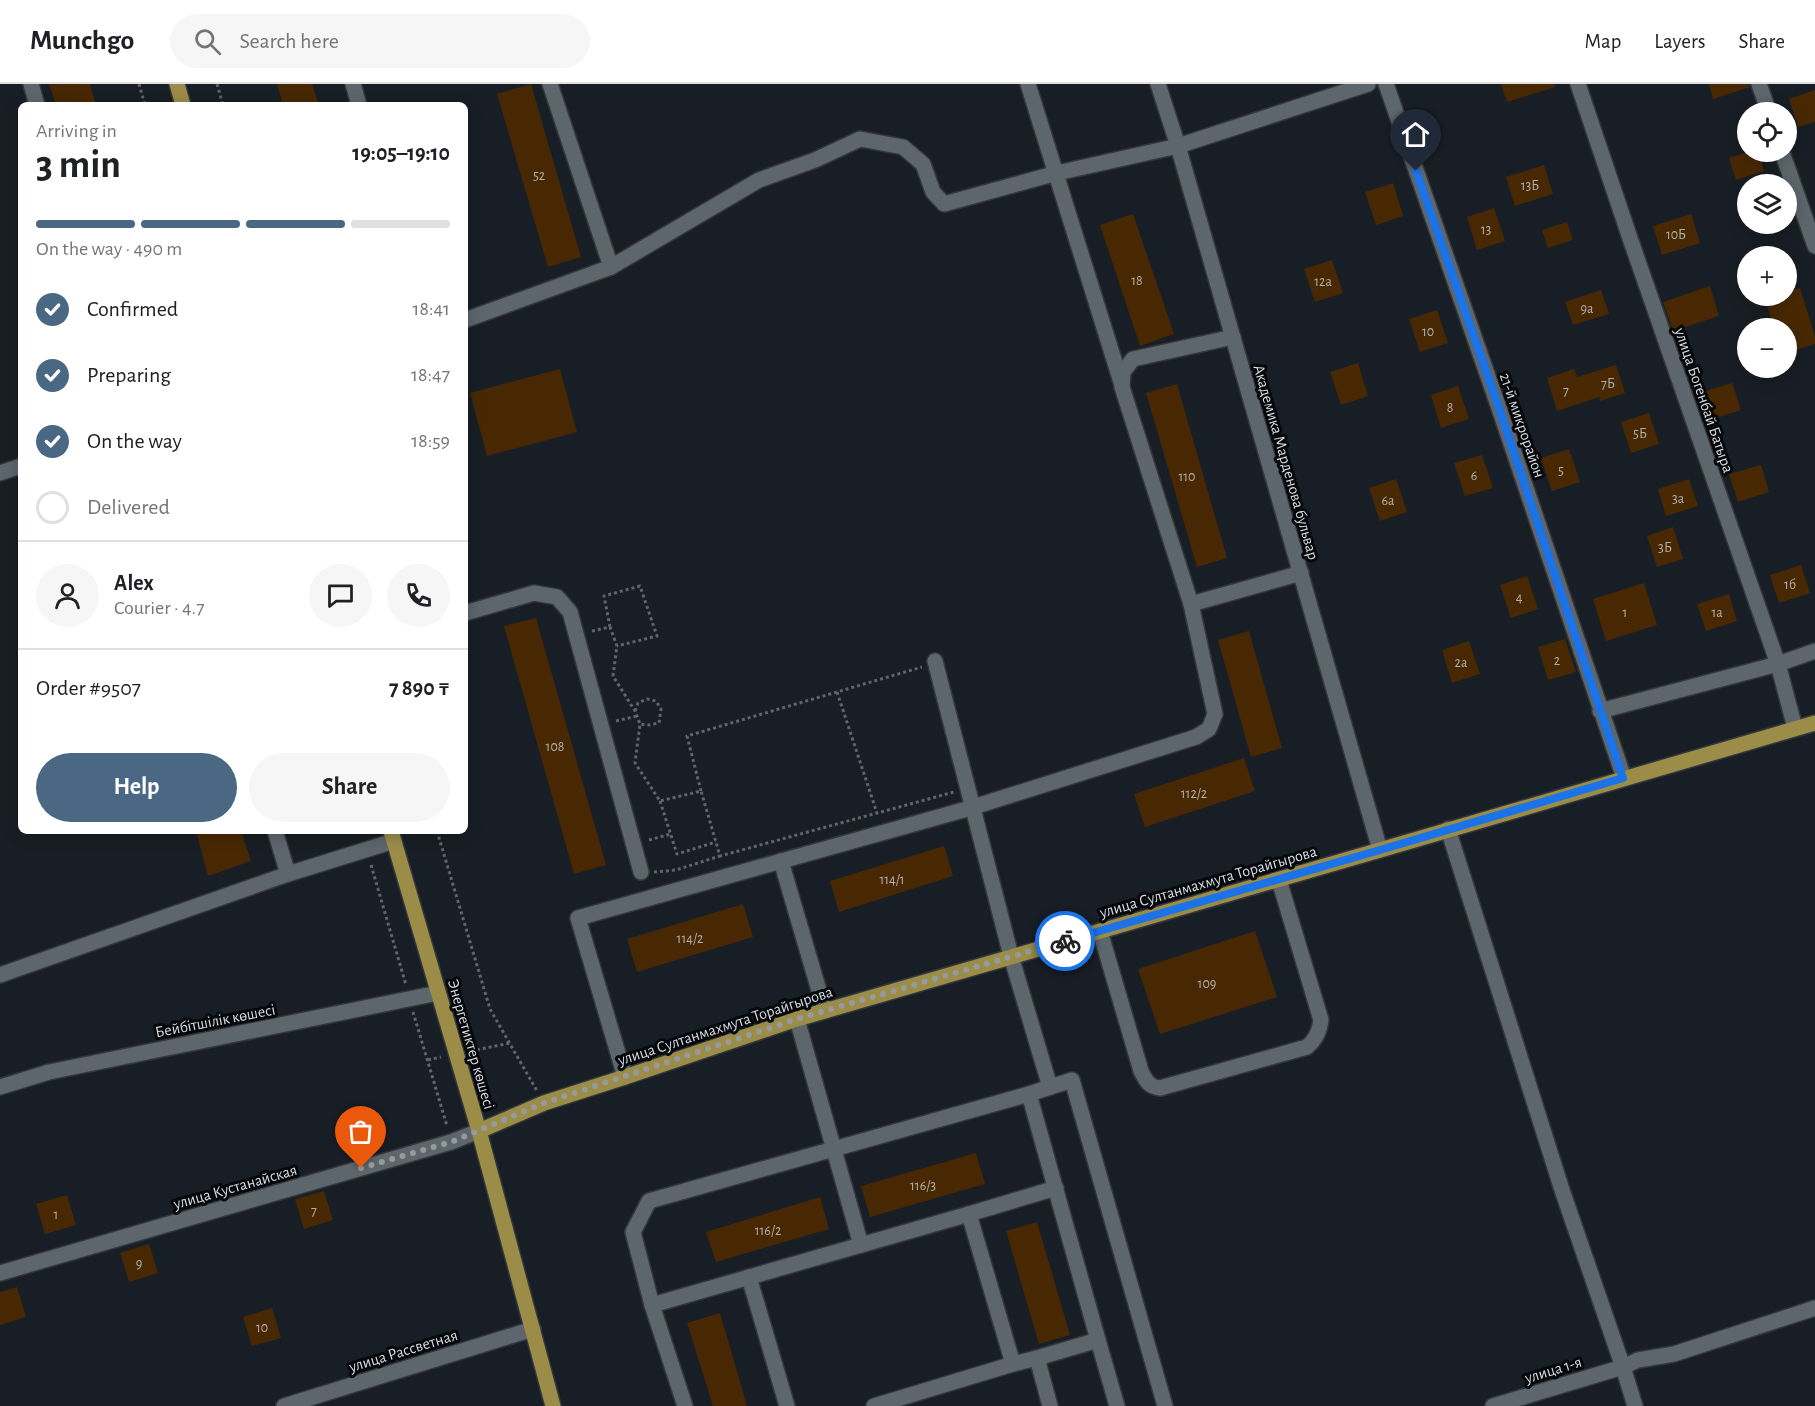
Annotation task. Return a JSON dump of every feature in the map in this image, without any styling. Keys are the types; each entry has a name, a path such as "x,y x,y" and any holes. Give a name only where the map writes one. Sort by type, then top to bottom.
{"main road":[{"path":"177,84 182,102"},
{"name":"улица Султанмахмута Торайгырова","path":"479,1131 544,1103 797,1019 1815,723"},
{"name":"Энергетиктер көшесі","path":"392,836 479,1131 553,1406"}],"street":[{"path":"31,84 36,102"},
{"path":"353,84 358,102"},
{"path":"550,84 611,267"},
{"path":"625,1077 578,918 970,808 1196,737 1209,729 1215,714 1191,604 1028,84"},
{"name":"Академика Марденова бульвар","path":"1158,84 1380,850"},
{"path":"468,319 611,267 759,180 815,160 860,139 903,147 923,164 933,192 944,204 1057,173 1178,147 1368,84"},
{"name":"21-й микрорайон","path":"1386,84 1500,411 1623,778"},
{"name":"улица Богенбай Батыра","path":"1578,84 1778,664 1796,728"},
{"path":"1759,84 1765,102"},
{"path":"1786,162 1815,246"},
{"path":"1122,387 1123,372 1133,358 1233,337"},
{"path":"0,473 18,467"},
{"path":"1191,604 1301,573"},
{"path":"468,612 534,593 557,597 570,612 642,872"},
{"path":"1600,711 1778,664 1815,651"},
{"path":"930,663 1011,956 1050,1087"},
{"path":"1448,829 1562,1190 1635,1406"},
{"path":"276,834 288,874"},
{"path":"0,975 392,836"},
{"path":"781,861 825,1011"},
{"path":"1100,931 1141,1071 1146,1081 1153,1087 1160,1088 1307,1047 1319,1032 1321,1020 1279,880"},
{"name":"Бейбітшілік көшесі","path":"0,1087 49,1072 438,993"},
{"path":"797,1019 861,1245"},
{"path":"685,1406 652,1305 633,1232 649,1201 1072,1080 1165,1406"},
{"path":"1029,1094 1117,1406"},
{"name":"улица Кустанайская","path":"0,1273 451,1142 479,1131"},
{"path":"652,1305 1056,1188"},
{"path":"969,1214 1013,1364"},
{"path":"750,1277 787,1406"},
{"name":"улица 1-я","path":"1493,1406 1623,1367 1638,1360 1674,1354 1815,1308"},
{"name":"улица Рассветная","path":"284,1406 533,1329"},
{"path":"874,1406 1098,1340"},
{"path":"1037,1358 1050,1406"}],"path":[{"path":"139,84 144,102"},
{"path":"217,84 222,102"},
{"path":"617,646 657,636 640,586 604,596 610,627 617,646 613,676 636,711 640,724 635,763 660,801 677,854 716,842"},
{"path":"576,634 610,627"},
{"path":"720,856 687,736 930,663"},
{"path":"837,692 877,813"},
{"path":"636,711 638,703 647,699 656,701 662,709 659,723 640,724"},
{"path":"600,724 637,716"},
{"path":"642,872 676,870 961,789 970,808"},
{"path":"660,801 701,791"},
{"path":"438,834 490,1009 544,1103"},
{"path":"633,844 671,834"}],"building":[{"path":"49,84 90,84 95,102 55,102"},
{"path":"277,84 312,84 318,102 282,102"},
{"path":"531,84 581,257 548,267 497,94"},
{"path":"1501,84 1554,84 1555,87 1507,102"},
{"path":"1709,84 1749,84 1750,87 1713,99"},
{"path":"1815,90 1815,122 1798,127 1797,102 1790,102 1789,99"},
{"path":"1737,155 1737,162 1761,162 1764,171 1755,174 1737,174 1736,180 1729,158"},
{"path":"1544,165 1553,194 1515,206 1506,177"},
{"path":"1393,183 1403,216 1376,225 1365,192"},
{"path":"1494,208 1505,241 1477,250 1467,217"},
{"path":"1133,214 1174,334 1140,346 1100,225"},
{"path":"1691,214 1700,243 1662,255 1653,226"},
{"path":"1567,222 1573,240 1548,248 1542,230"},
{"path":"1332,260 1343,293 1315,302 1304,269"},
{"path":"1710,286 1719,316 1673,331 1663,302"},
{"path":"1800,288 1815,336 1815,344 1797,350 1797,318 1771,318 1767,306 1797,306 1797,289"},
{"path":"1601,290 1609,314 1573,325 1565,302"},
{"path":"1437,310 1448,343 1420,352 1409,319"},
{"path":"1358,363 1368,396 1341,405 1330,372"},
{"path":"1616,365 1625,393 1600,401 1599,397 1557,411 1547,378 1574,369 1577,377"},
{"path":"560,369 577,432 487,456 470,393"},
{"path":"1732,383 1741,410 1710,420 1702,392"},
{"path":"1177,384 1227,558 1197,567 1146,393"},
{"path":"1458,386 1469,419 1441,428 1431,395"},
{"path":"1649,413 1659,444 1631,453 1621,422"},
{"path":"1569,449 1580,482 1552,491 1541,458"},
{"path":"1482,455 1493,488 1465,496 1454,463"},
{"path":"1761,465 1769,492 1738,502 1729,474"},
{"path":"1396,479 1407,512 1380,521 1369,488"},
{"path":"1689,479 1698,506 1666,516 1658,489"},
{"path":"1673,527 1683,559 1657,567 1647,536"},
{"path":"1801,565 1810,593 1779,603 1770,575"},
{"path":"1527,576 1538,609 1511,618 1500,585"},
{"path":"1644,583 1657,625 1606,641 1593,599"},
{"path":"1729,594 1737,621 1706,631 1697,604"},
{"path":"536,618 606,865 574,874 504,626"},
{"path":"1249,631 1282,748 1251,757 1218,640"},
{"path":"1565,639 1576,672 1548,680 1538,647"},
{"path":"1469,641 1480,674 1452,683 1442,650"},
{"path":"1244,758 1255,791 1145,827 1134,794"},
{"path":"197,834 242,834 251,861 208,876"},
{"path":"944,846 953,876 839,912 830,881"},
{"path":"743,904 753,937 637,972 627,939"},
{"path":"1255,931 1277,997 1160,1034 1138,969"},
{"path":"976,1153 985,1184 870,1217 861,1186"},
{"path":"324,1191 333,1220 304,1229 295,1199"},
{"path":"67,1195 76,1225 45,1234 36,1204"},
{"path":"820,1197 829,1229 716,1262 706,1232"},
{"path":"1037,1222 1070,1335 1039,1344 1006,1231"},
{"path":"149,1244 158,1273 129,1282 120,1253"},
{"path":"17,1287 26,1317 0,1325 0,1292"},
{"path":"272,1308 281,1338 252,1346 243,1317"},
{"path":"720,1313 747,1406 713,1406 687,1323"}],"way so far":[{"path":"361,1168 451,1142 544,1103 797,1019 1065,941"}],"route":[{"path":"1065,941 1623,778 1500,411 1416,171"}]}
